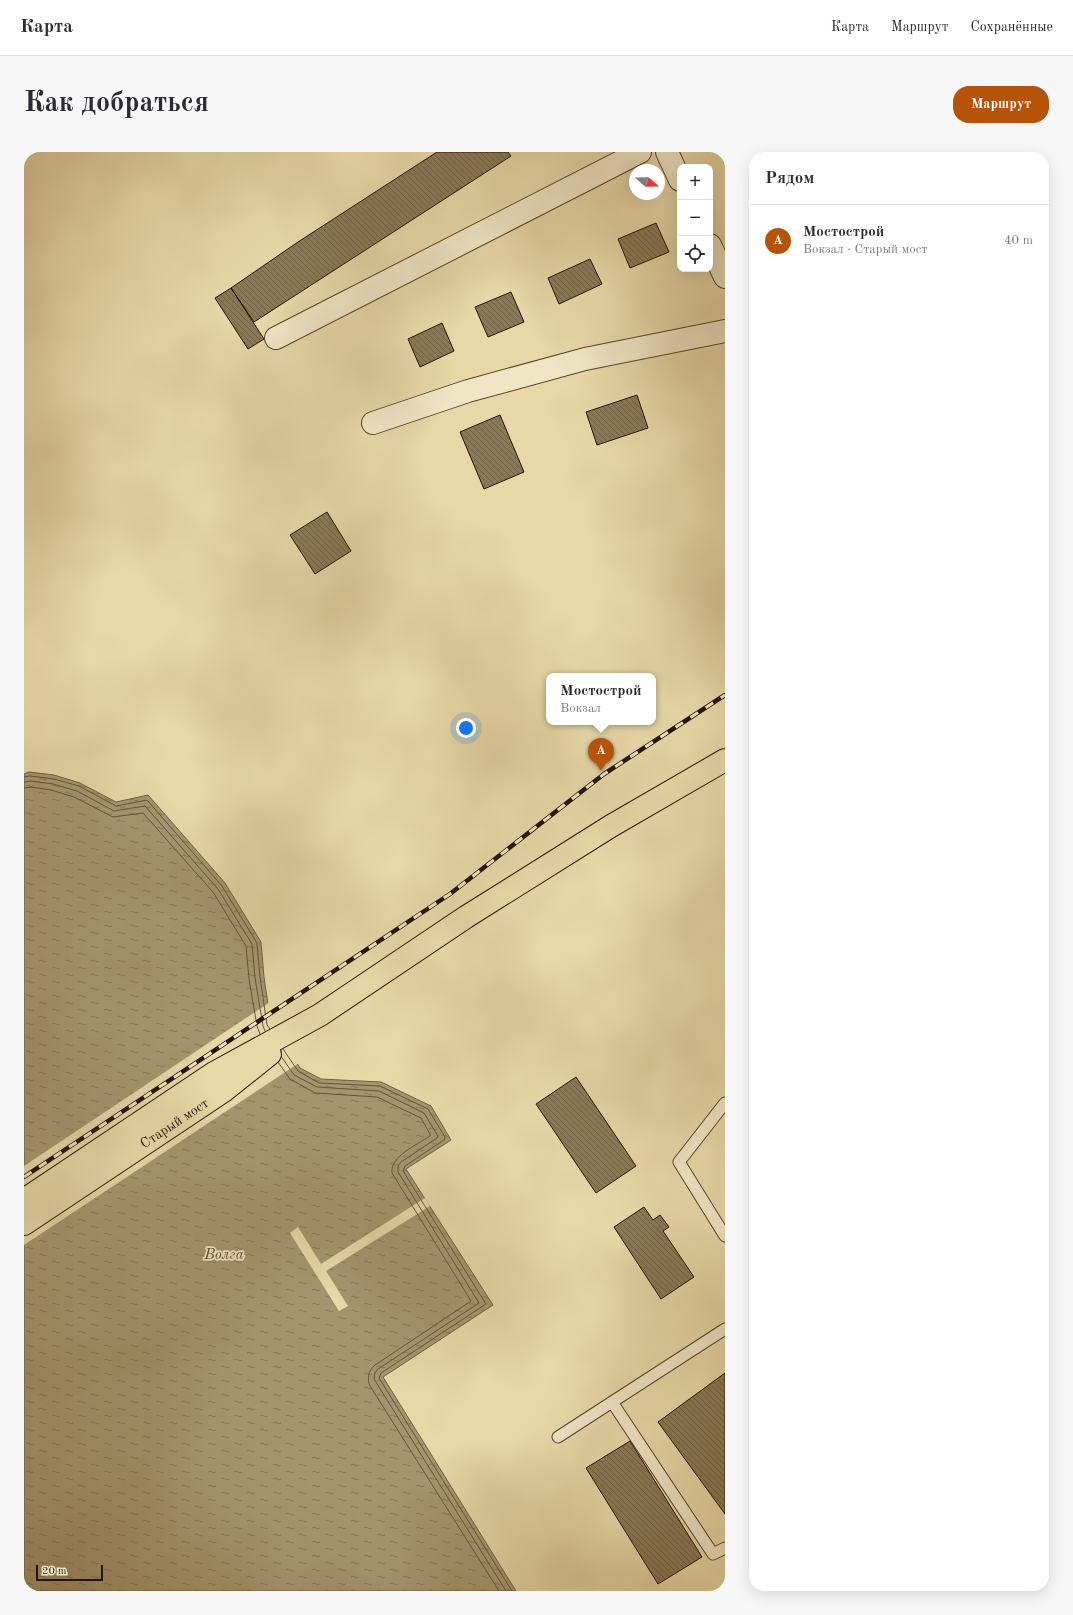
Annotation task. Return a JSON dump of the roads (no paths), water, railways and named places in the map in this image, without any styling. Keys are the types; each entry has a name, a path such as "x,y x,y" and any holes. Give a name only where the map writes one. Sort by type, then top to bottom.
{"main road":[{"name":"Старый мост","path":"24,1224 225,1090 320,1015 466,918 611,826 725,760"},
{"name":"Старый мост","path":"24,1200 214,1073 320,1015"}],"street":[{"path":"276,338 640,152"},
{"path":"667,152 677,174"},
{"path":"713,251 725,277"},
{"path":"373,423 468,392 585,359 725,331"}],"lane":[{"path":"725,1103 679,1162 725,1236"},
{"path":"558,1437 725,1329"},
{"path":"612,1402 713,1554 725,1548"}],"water":[{"name":"Волга","path":"29,772 54,775 80,783 116,802 148,795 225,883 261,942 264,977 271,1024 300,1068 321,1079 381,1082 431,1106 451,1140 406,1169 493,1305 383,1377 516,1591 24,1591 24,774"}],"railway":[{"path":"24,1177 450,894 604,774 725,695"}],"place":[{"name":"Мостострой","path":"601,771"}]}
